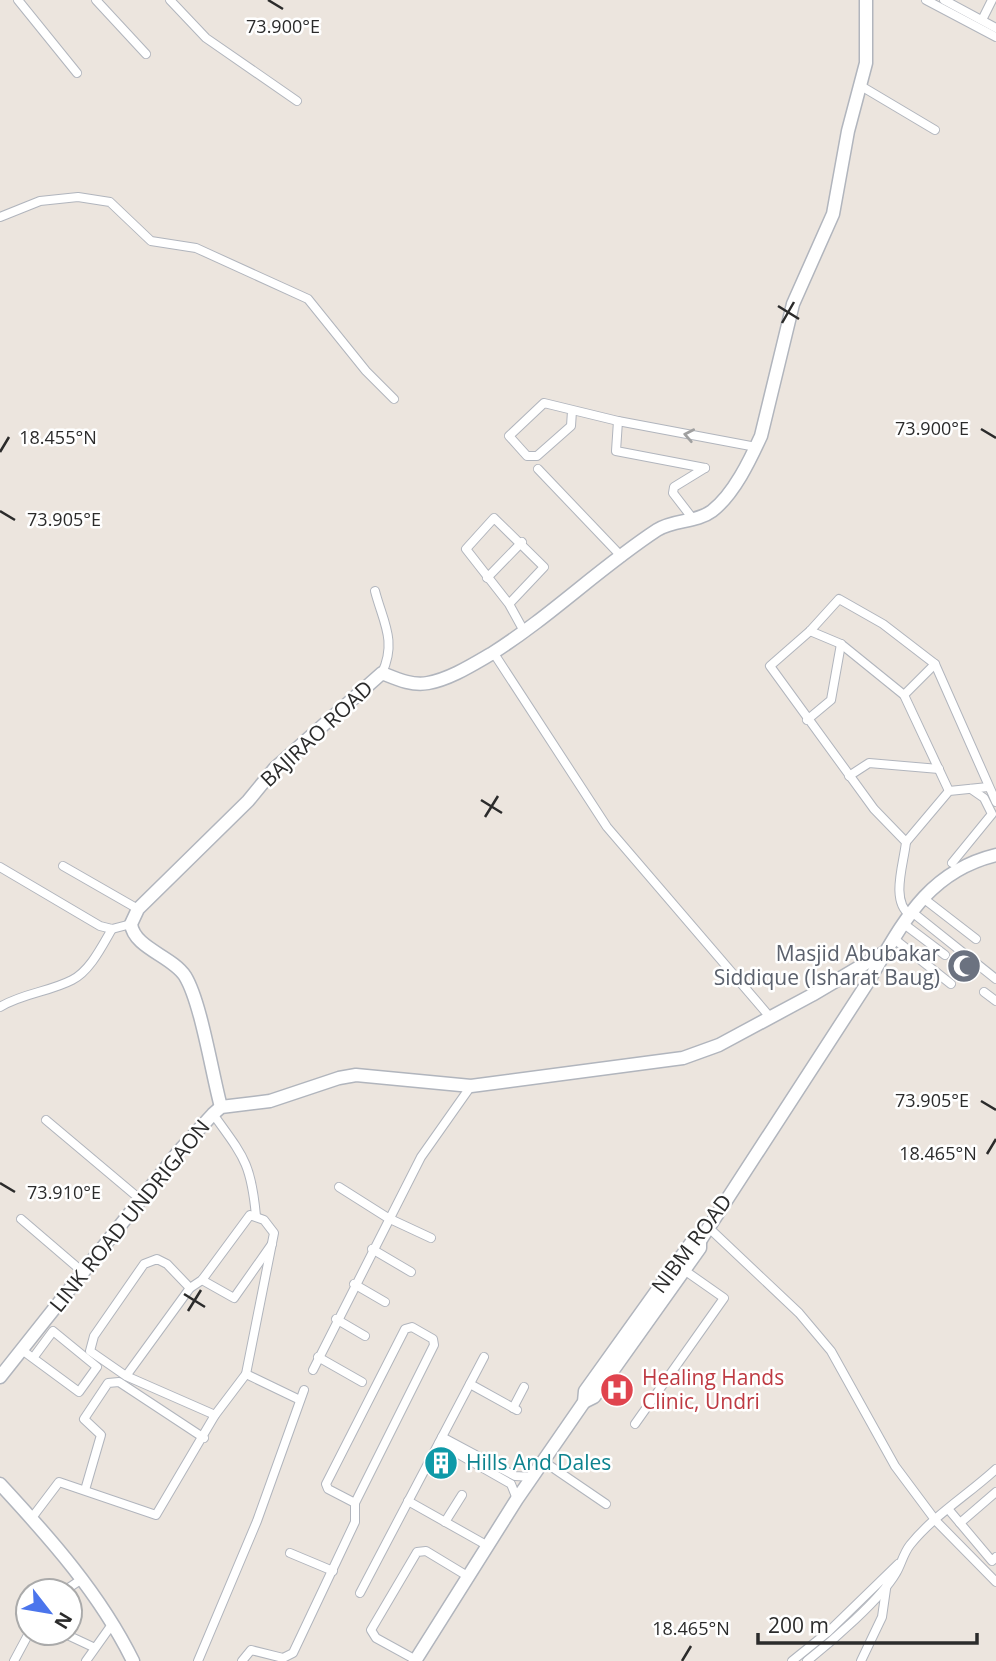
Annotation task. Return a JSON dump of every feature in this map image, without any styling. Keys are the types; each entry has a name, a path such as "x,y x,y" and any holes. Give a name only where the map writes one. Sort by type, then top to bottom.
{"street":[{"path":"18,0 77,73"},
{"path":"96,0 146,54"},
{"path":"170,0 206,38 297,102"},
{"name":"BAJIRAO ROAD","path":"131,924 138,909 248,801 275,768 382,673 413,684 429,683 470,666 524,633 658,529 711,511 741,473 756,447 768,416 793,304 833,214 848,131 866,62 866,0"},
{"path":"926,0 948,3 996,28"},
{"path":"982,20 992,0"},
{"path":"948,3 996,37"},
{"path":"861,86 935,131"},
{"path":"0,217 40,201 78,197 110,202 151,241 196,248 308,299 366,371 394,400"},
{"path":"572,411 570,426 537,456 527,456 509,436 510,432 544,403 618,421 756,447"},
{"path":"618,421 616,451 705,468 674,487 673,493 693,519"},
{"path":"538,469 622,557"},
{"path":"509,604 545,569 499,519 492,518 466,547 466,553 509,604 524,633"},
{"path":"487,578 522,542"},
{"path":"375,591 390,639 390,657 382,673"},
{"path":"906,842 874,809 769,666 810,631 839,598 883,624 935,664 996,802"},
{"path":"810,631 841,644 904,695 949,791"},
{"path":"807,720 831,700 841,644"},
{"path":"493,652 592,807 770,1017"},
{"path":"904,695 935,664"},
{"path":"849,776 869,764 939,769"},
{"path":"944,955 909,917 899,898 906,842 949,791 988,787"},
{"path":"952,863 992,814 984,798 971,789"},
{"name":"NIBM ROAD","path":"416,1660 517,1499 584,1402 585,1391 691,1243 700,1241 709,1228 868,982 893,938 923,898 949,873 996,855"},
{"path":"63,866 138,909"},
{"path":"0,867 100,926 112,929 131,924 136,937 170,960 190,985 213,1075 217,1106 253,1178 256,1216 274,1233 246,1374 215,1415 204,1438 156,1515 59,1482 31,1519"},
{"path":"923,898 976,939"},
{"path":"909,917 996,979"},
{"path":"0,1007 39,989 74,980 99,952 112,929"},
{"path":"893,938 951,984"},
{"name":"LINK ROAD UNDRIGAON","path":"0,1377 27,1354 84,1273 217,1106 270,1101 331,1080 356,1075 471,1086 683,1058 719,1045 883,953"},
{"path":"984,992 996,1001"},
{"path":"313,1370 336,1319 421,1157 471,1086"},
{"path":"46,1120 141,1200"},
{"path":"339,1188 388,1218 431,1238"},
{"path":"126,1376 190,1288 202,1280 244,1219 256,1216"},
{"path":"22,1219 84,1273"},
{"path":"709,1228 799,1313 831,1351 895,1466 936,1521 996,1582"},
{"path":"202,1280 234,1298 274,1241"},
{"path":"584,1402 594,1397 700,1248 700,1241"},
{"path":"372,1249 411,1272"},
{"path":"190,1288 167,1264 157,1259 144,1264 91,1343 90,1351 126,1376 215,1415"},
{"path":"635,1424 724,1298 684,1270"},
{"path":"354,1284 385,1302"},
{"path":"336,1319 365,1336"},
{"path":"242,1661 251,1650 289,1658 355,1522 355,1503 434,1345 433,1339 408,1326 326,1483 328,1489 355,1503"},
{"path":"53,1331 97,1367 79,1392 27,1354 53,1331"},
{"path":"318,1357 362,1382"},
{"path":"360,1594 484,1357"},
{"path":"246,1374 300,1400"},
{"path":"85,1490 100,1436 84,1419 108,1383 119,1382 204,1438"},
{"path":"470,1384 515,1409 524,1387"},
{"path":"198,1661 257,1521 304,1390"},
{"path":"440,1440 480,1462 511,1484 517,1499"},
{"path":"543,1461 606,1504"},
{"path":"480,1462 516,1476 532,1477"},
{"path":"807,1661 833,1640 887,1579 911,1543 996,1469"},
{"path":"0,1484 80,1577"},
{"path":"960,1523 996,1492"},
{"path":"445,1522 462,1495"},
{"path":"408,1501 488,1546"},
{"path":"949,1510 992,1561 996,1557"},
{"path":"416,1660 376,1638 371,1630 417,1552 426,1551 469,1577"},
{"path":"290,1553 332,1571"},
{"path":"792,1661 887,1579"},
{"path":"860,1661 882,1617 887,1579"},
{"path":"84,1582 113,1623 133,1661"},
{"path":"86,1661 93,1647 113,1623"},
{"path":"84,1643 93,1647"}],"place":[{"name":"Masjid Abubakar Siddique (Isharat Baug)","path":"964,966"},
{"name":"Healing Hands Clinic, Undri","path":"617,1390"},
{"name":"Hills And Dales","path":"441,1463"}]}
